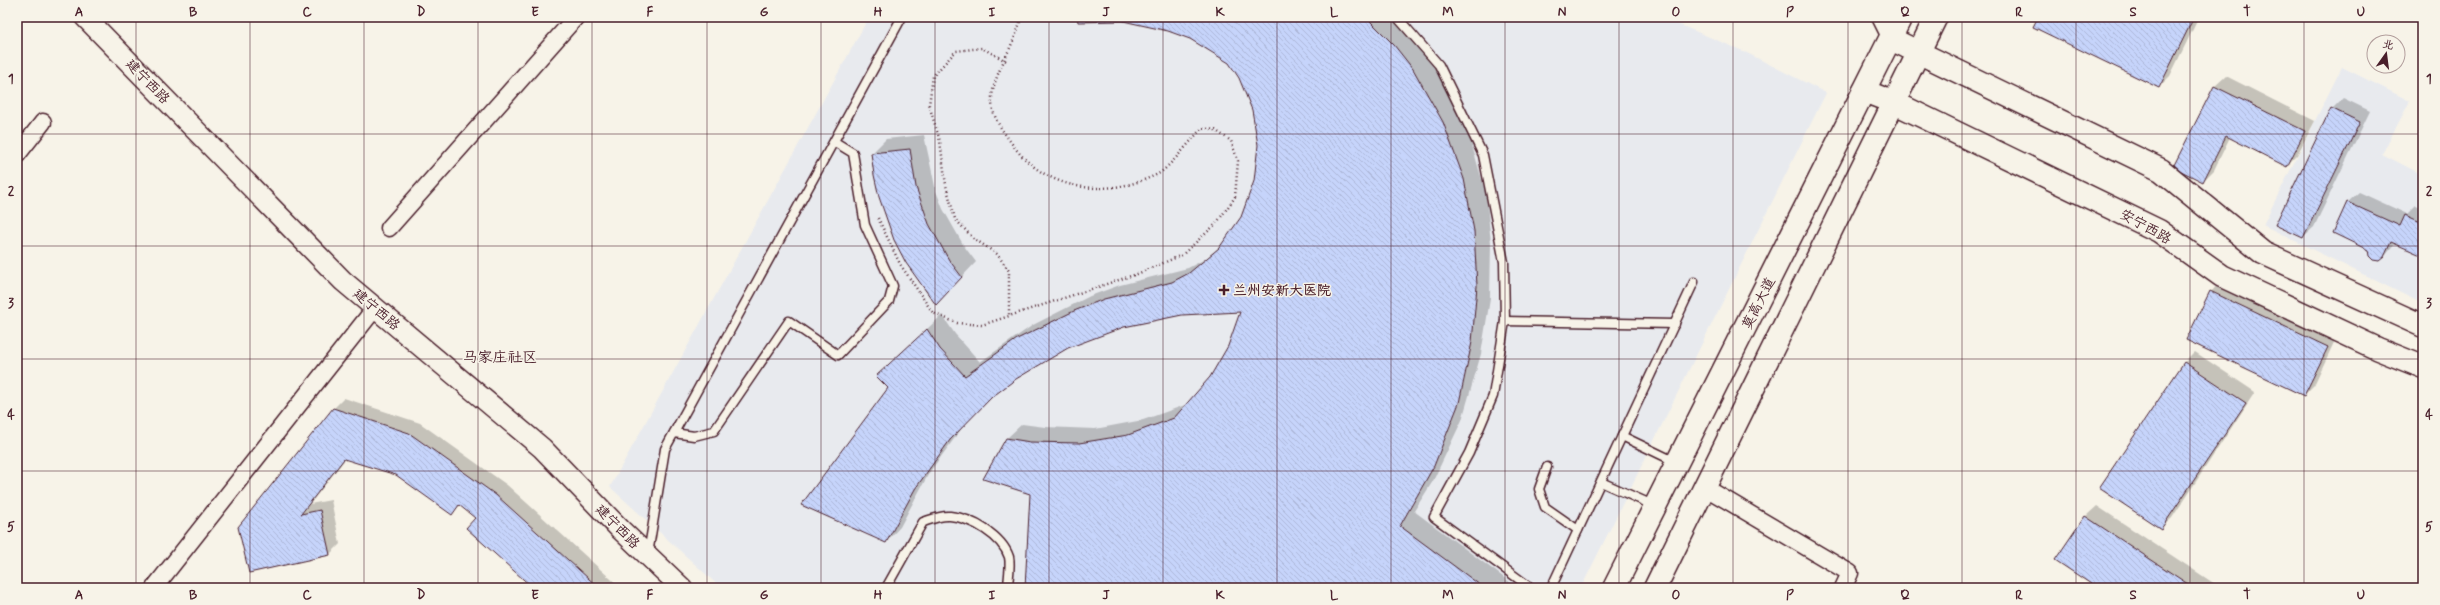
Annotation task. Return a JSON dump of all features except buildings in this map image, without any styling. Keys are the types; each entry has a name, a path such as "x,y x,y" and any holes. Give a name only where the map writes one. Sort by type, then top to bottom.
{"main road":[{"name":"莫高大道","path":"1614,588 1901,17"},
{"path":"1655,588 1706,488 1936,17"},
{"path":"1891,39 1918,54 2161,170 2263,253 2423,326"},
{"name":"安宁西路","path":"1864,91 1895,103 2160,231 2222,276 2378,349 2423,367"}],"street":[{"name":"建宁西路","path":"85,17 343,281 542,448 682,588"},
{"path":"389,228 576,17"},
{"path":"1880,17 1891,39"},
{"path":"17,155 43,122"},
{"path":"154,588 375,308"},
{"path":"1706,488 1850,573 1843,588"}],"lane":[{"path":"648,555 665,449 835,142 902,17"},
{"path":"1397,17 1439,65 1483,155 1504,262 1505,321 1494,396 1469,454 1434,517 1531,588"},
{"path":"674,434 694,436 714,431 789,321 838,354 889,301 893,286 865,225 853,153 835,142"},
{"path":"1551,588 1694,282"},
{"path":"1505,321 1675,324"},
{"path":"1622,436 1677,462"},
{"path":"1547,467 1539,489 1545,507 1578,530"},
{"path":"1600,482 1655,506"},
{"path":"886,588 923,522 939,516 951,516 973,522 1003,543 1009,558 1008,588"}],"path":[{"path":"876,213 900,264 933,313 957,323 982,325 1137,274 1182,255 1216,224 1235,197 1238,161 1231,141 1215,130 1202,128 1160,173 1136,182 1110,189 1082,188 1050,178 1034,168 1014,147 998,123 992,102 997,80 1018,33 1021,17"},
{"path":"1006,61 982,48 956,51 933,76 929,105 940,140 946,186 955,219 973,238 997,254 1009,271 1009,316"}],"shaded area":[{"name":"兰州安新大医院","path":"869,17 1661,17 1743,51 1826,93 1581,588 721,588 610,487"},
{"path":"2342,67 2410,101 2382,154 2423,175 2423,304 2263,225"}],"place":[{"name":"兰州安新大医院","path":"1224,290"}],"district":[{"name":"马家庄社区","path":"500,357"}]}
